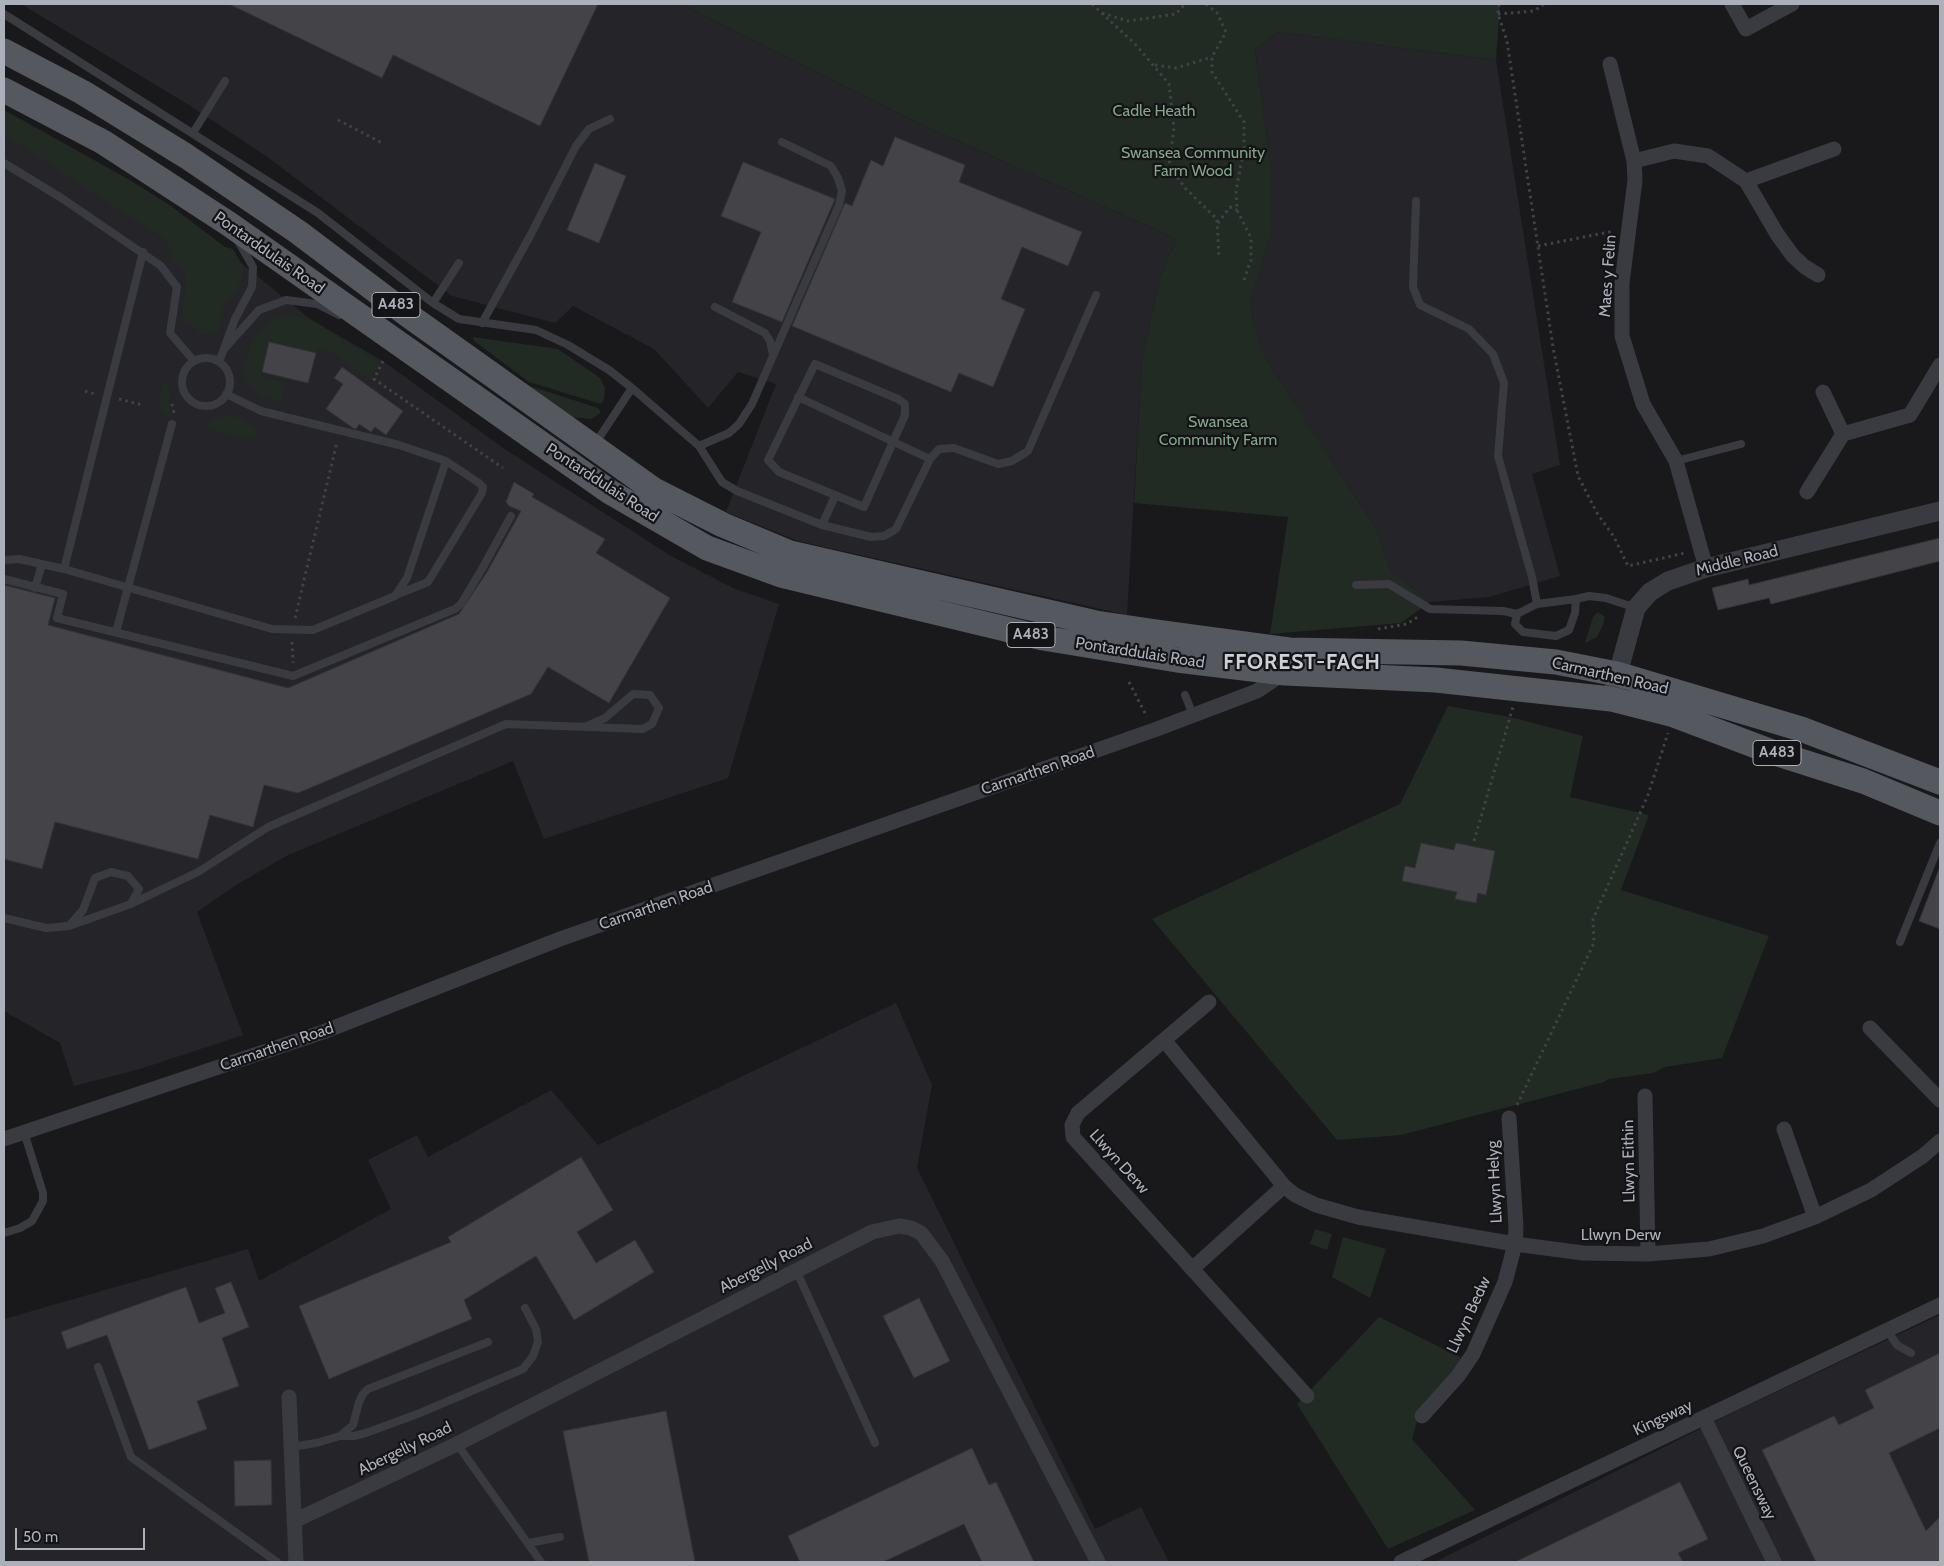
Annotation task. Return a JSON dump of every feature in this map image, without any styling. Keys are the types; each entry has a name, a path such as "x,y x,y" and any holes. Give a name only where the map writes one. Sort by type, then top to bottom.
{"main road":[{"name":"Pontarddulais Road","path":"4,51 82,92 186,156 298,232 654,490 723,525 790,553 1096,623 1287,662"},
{"name":"Pontarddulais Road","path":"4,90 103,142 229,224 389,352 610,492 707,548 771,572 1043,638 1177,660 1287,662"},
{"name":"Carmarthen Road","path":"1287,662 1461,653 1556,662 1617,674 1800,729 1940,782"},
{"name":"Carmarthen Road","path":"1287,662 1411,678 1611,699 1674,715 1772,752 1863,781 1940,813"}],"street":[{"path":"1732,4 1746,29 1792,4"},
{"name":"Maes y Felin","path":"1610,64 1634,162 1635,180 1622,283 1622,336 1642,404 1676,461 1706,568"},
{"path":"1746,181 1834,149"},
{"path":"1634,162 1674,151 1708,156 1746,181 1777,234 1793,256 1818,275"},
{"path":"1807,492 1843,434 1910,415 1940,365"},
{"path":"1823,392 1843,434"},
{"name":"Middle Road","path":"1611,699 1636,608 1650,592 1668,581 1706,568 1940,512"},
{"name":"Carmarthen Road","path":"4,1139 323,1032 560,939 1256,692 1287,662"},
{"name":"Llwyn Derw","path":"1209,1002 1078,1113 1072,1125 1073,1137 1306,1396"},
{"path":"1870,1028 1940,1100"},
{"name":"Llwyn Derw","path":"1164,1040 1284,1186 1295,1195 1333,1211 1515,1244 1583,1253 1648,1254 1709,1249 1763,1236 1815,1217 1871,1190 1923,1156 1940,1141"},
{"name":"Llwyn Eithin","path":"1646,1096 1648,1254"},
{"name":"Llwyn Helyg","path":"1509,1118 1515,1244"},
{"path":"1784,1129 1815,1217"},
{"path":"1192,1268 1284,1186"},
{"name":"Abergelly Road","path":"294,1521 457,1444 872,1232 886,1227 899,1226 921,1233 942,1261 1098,1562"},
{"name":"Llwyn Bedw","path":"1422,1416 1458,1376 1473,1354 1504,1282 1515,1244"},
{"name":"Kingsway","path":"1401,1562 1940,1305"},
{"path":"289,1397 296,1562"},
{"name":"Queensway","path":"1704,1418 1774,1562"}],"lane":[{"path":"4,14 318,213 433,302 459,318 536,330 568,345 609,370 699,446 722,482 737,492 822,525 871,537 884,536 896,529 930,459 939,449 954,448 998,464 1012,461 1028,450 1096,295"},
{"path":"193,133 225,81"},
{"path":"482,323 576,146 589,129 610,119"},
{"path":"699,446 729,434 739,424 752,404 839,205 842,191 838,178 831,166 782,142"},
{"path":"4,163 63,199 161,266 177,287 170,333 194,361"},
{"path":"1416,201 1413,287 1420,305 1469,329 1493,354 1504,383 1498,456 1532,577 1537,604"},
{"path":"219,362 235,319 252,288 253,267 229,224"},
{"path":"64,569 143,252"},
{"path":"433,302 459,263"},
{"path":"225,348 260,310 286,300 317,304 389,352"},
{"path":"715,307 765,333 770,341 773,355"},
{"path":"209,358 219,362 228,371 230,379 226,394 214,404 207,405 192,401 187,396 182,381 184,373 194,361 209,358"},
{"path":"815,364 898,399 905,404 905,415 864,507 779,472 768,460 798,398 815,364"},
{"name":"Pontarddulais Road","path":"593,447 632,388"},
{"path":"4,560 19,559 64,569 272,629 313,630 428,582 482,493 483,488 479,482 446,461 407,448 261,411 226,394"},
{"path":"798,398 930,459"},
{"path":"116,632 172,424"},
{"path":"1676,461 1741,444"},
{"path":"395,596 406,578 446,461"},
{"path":"822,525 835,496"},
{"path":"4,579 63,594 57,618 293,676 455,609 461,604 478,576 511,516"},
{"path":"35,588 42,564"},
{"path":"1356,585 1389,584 1430,609 1503,611 1517,614 1537,604 1576,598 1606,598 1636,608"},
{"path":"1517,614 1515,624 1523,632 1556,636 1569,630 1575,613 1576,598"},
{"path":"4,918 46,928 69,926 131,904 198,872 268,827 506,724 585,727 643,729 652,724 659,708 650,696 633,694 605,718 585,727"},
{"path":"1185,695 1193,715"},
{"path":"1900,942 1940,843"},
{"path":"69,926 83,910 95,878 111,872 128,876 139,889 131,904"},
{"path":"4,1233 20,1228 32,1221 42,1201 43,1193 24,1132"},
{"path":"796,1270 875,1444"},
{"path":"291,1447 316,1443 340,1436 354,1436 366,1433 420,1414 523,1369 533,1356 538,1342 536,1329 525,1308"},
{"path":"1887,1330 1897,1345 1912,1353"},
{"path":"340,1436 353,1425 359,1402 368,1389 488,1342"},
{"path":"98,1367 131,1457 277,1562"},
{"path":"457,1444 541,1562"},
{"path":"529,1543 560,1537"}],"path":[{"path":"1092,4 1154,65 1169,84 1174,128 1169,166 1186,189 1217,219 1219,258"},
{"path":"1099,12 1128,21 1176,14 1185,4"},
{"path":"1206,4 1216,13 1226,32 1212,57 1212,72 1244,122 1244,148 1236,191 1238,210 1251,238 1251,260 1243,284"},
{"path":"1499,4 1498,14 1507,42 1553,347 1578,476 1597,513 1614,537 1628,566 1700,549"},
{"path":"1498,14 1534,11 1544,4"},
{"path":"1154,65 1176,68 1212,57"},
{"path":"338,120 384,144"},
{"path":"1218,224 1230,207 1238,210"},
{"path":"1538,246 1629,228"},
{"path":"389,352 374,379 503,468"},
{"path":"293,676 292,630 340,432"},
{"path":"1129,682 1151,725"},
{"path":"1474,841 1520,689"},
{"path":"1509,1118 1526,1090 1594,943 1594,919 1648,795 1674,715"}],"shaded area":[{"path":"21,4 681,4 918,123 1177,239 1160,276 1142,359 1127,615 798,541 726,512 776,384 738,372 708,408 654,349 573,306 555,323 452,296 266,156 184,102"},
{"path":"1278,32 1496,60 1560,465 1532,474 1560,576 1489,597 1430,602 1391,571 1377,530 1265,358 1253,322 1251,300 1271,235 1271,167 1255,50"},
{"path":"4,110 128,179 171,206 310,319 383,361 506,450 671,556 735,589 779,604 728,778 544,839 513,761 288,855 236,885 197,912 243,1035 140,1069 74,1086 60,1043 4,1011"},
{"path":"896,1003 932,1085 917,1168 1095,1529 1141,1507 1169,1562 4,1562 4,1319 248,1249 259,1281 391,1209 368,1160 417,1135 428,1157 551,1090 598,1145"},
{"path":"1940,1315 1940,1562 1435,1562 1738,1410"}],"green space":[{"path":"681,4 1500,4 1496,60 1278,32 1255,50 1271,167 1271,235 1251,300 1253,322 1265,358 1377,530 1391,571 1430,602 1401,623 1270,634 1288,517 1134,503 1142,359 1160,276 1177,239 918,123"},
{"path":"4,110 128,179 171,206 225,247 233,249 244,268 237,292 226,303 221,314 219,332 202,335 189,322 185,325 182,310 187,281 184,271 172,260 170,248 166,240 4,135"},
{"path":"293,315 310,319 380,363 368,379 331,352 317,348 316,353 269,342 261,376 286,383 281,403 259,395 247,381 243,369 249,349 258,331 269,321 279,316"},
{"path":"473,337 558,349 600,378 605,388 604,399 601,404 529,382 473,340"},
{"path":"163,382 167,384 171,398 167,402 171,405 170,418 158,409"},
{"path":"530,386 598,408 601,412 592,419 568,417"},
{"path":"229,415 258,428 254,440 205,428 215,419"},
{"path":"1598,612 1605,617 1603,625 1597,637 1585,643 1593,617"},
{"path":"1448,706 1510,717 1583,736 1570,797 1649,815 1621,890 1769,936 1722,1058 1665,1067 1653,1073 1609,1079 1604,1082 1401,1135 1337,1140 1152,919 1400,804"},
{"path":"1315,1229 1332,1234 1327,1250 1310,1244"},
{"path":"1343,1237 1386,1249 1370,1298 1332,1277"},
{"path":"1379,1317 1466,1360 1417,1421 1412,1439 1475,1510 1388,1549 1297,1404"}],"building":[{"path":"229,4 598,4 540,126 393,55 382,78"},
{"path":"895,137 965,165 959,182 1082,232 1068,266 1022,247 1001,299 1025,309 993,387 959,373 951,392 792,326 845,203 852,206 871,160 883,166"},
{"path":"743,162 835,199 782,322 732,302 761,232 721,216"},
{"path":"595,163 626,176 599,243 567,230"},
{"path":"269,342 316,353 308,383 262,372"},
{"path":"342,367 403,411 386,435 375,427 371,432 359,424 356,429 353,428 326,409 343,384 334,378"},
{"path":"514,482 534,494 532,497 605,539 596,553 670,598 609,703 548,667 531,694 298,793 264,785 253,827 210,815 198,859 55,822 42,869 4,859 4,585 55,598 48,625 288,688 459,614 487,572 521,511 509,506 506,502"},
{"path":"1940,538 1940,561 1771,604 1769,598 1718,610 1712,588 1748,579 1749,585"},
{"path":"1421,843 1454,850 1456,843 1495,851 1486,895 1478,893 1476,903 1455,899 1457,892 1402,881 1405,866 1415,868"},
{"path":"1940,869 1940,929 1919,921"},
{"path":"581,1157 613,1210 577,1232 596,1263 635,1240 654,1272 574,1320 536,1256 464,1300 472,1319 329,1379 299,1306 451,1242 448,1237"},
{"path":"231,1282 249,1327 222,1338 239,1386 197,1401 207,1429 149,1450 107,1335 67,1349 61,1332 186,1287 199,1323 225,1313 215,1288"},
{"path":"919,1298 950,1361 914,1378 883,1316"},
{"path":"1940,1353 1940,1428 1889,1453 1926,1531 1940,1517 1940,1562 1816,1562 1762,1450 1834,1416 1839,1425 1874,1408 1865,1390"},
{"path":"666,1411 695,1562 589,1562 563,1431"},
{"path":"972,1448 989,1485 996,1482 1034,1562 982,1562 964,1524 883,1562 800,1562 788,1536"},
{"path":"271,1460 272,1505 235,1506 234,1461"},
{"path":"1680,1482 1708,1539 1678,1553 1683,1562 1515,1562"}],"district":[{"name":"FFOREST-FACH","path":"1302,663"}],"park label":[{"name":"Cadle Heath","path":"1154,111"},
{"name":"Swansea Community Farm Wood","path":"1193,162"},
{"name":"Swansea Community Farm","path":"1218,431"}]}
